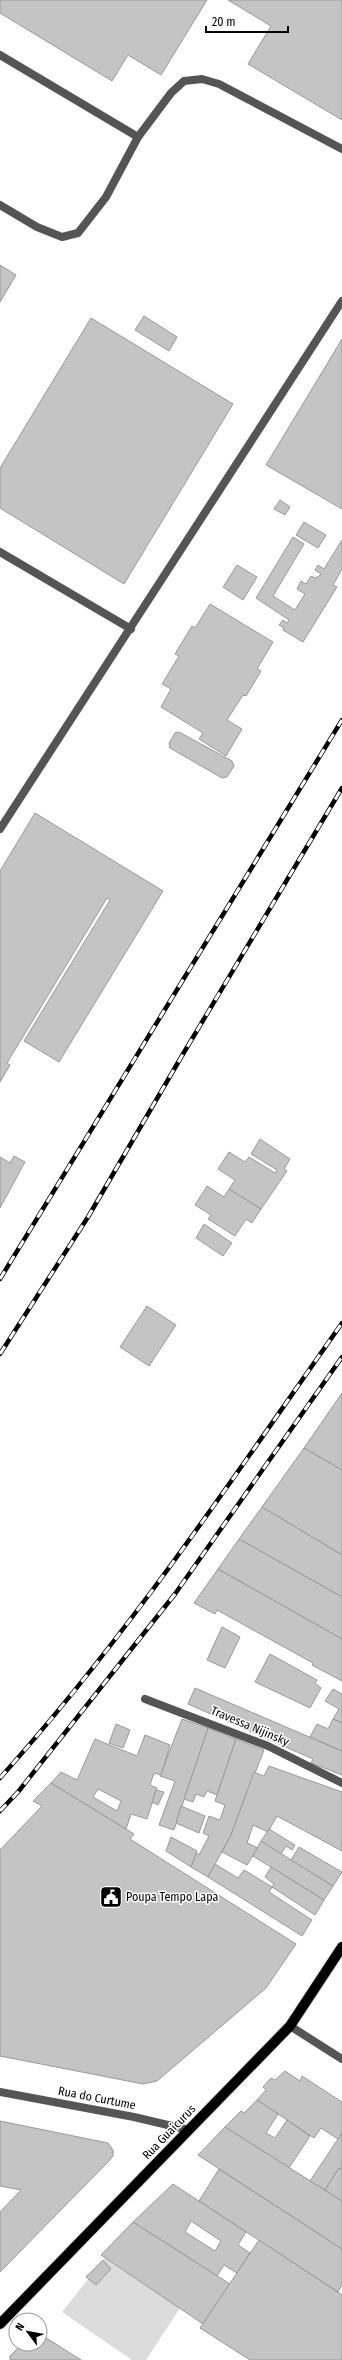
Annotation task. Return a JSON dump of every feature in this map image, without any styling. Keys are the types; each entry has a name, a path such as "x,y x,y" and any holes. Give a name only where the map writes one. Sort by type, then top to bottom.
{"main road":[{"name":"Rua Guaicurus","path":"0,2324 290,2026 342,1947"}],"street":[{"path":"0,55 138,138"},
{"path":"0,205 37,227 62,237 78,233 106,197 138,138 171,93 184,81 202,79 220,84 342,149"},
{"path":"0,829 131,629 342,301"},
{"path":"0,552 131,629"},
{"name":"Travessa Nijinsky","path":"145,1699 268,1746 342,1782"},
{"path":"290,2026 342,2059"},
{"name":"Rua do Curtume","path":"0,2092 134,2117 189,2130"}],"shaded area":[{"path":"105,2258 180,2308 146,2360 132,2360 62,2312"}],"building":[{"path":"0,0 207,0 161,75 128,55 112,81 0,13"},
{"path":"228,0 342,0 342,120 248,64 271,26"},
{"path":"0,265 16,275 0,302"},
{"path":"144,316 177,337 169,351 135,330"},
{"path":"91,318 233,404 124,584 0,508 0,468"},
{"path":"342,339 342,509 266,465"},
{"path":"280,500 290,507 285,515 274,509"},
{"path":"304,522 326,535 318,548 296,535"},
{"path":"293,537 304,544 273,596 295,610 305,594 297,589 301,581 306,584 311,576 315,578 321,574 315,570 318,565 324,569 342,540 342,569 333,585 337,587 303,642 283,630 284,628 279,625 283,620 287,623 289,620 256,598"},
{"path":"237,565 257,577 243,600 223,587"},
{"path":"210,604 273,642 257,669 261,671 246,696 243,695 227,720 242,729 226,756 199,739 203,733 161,707 171,689 162,684 179,656 175,654 192,626 195,628"},
{"path":"179,732 232,761 234,766 227,777 222,778 170,748 169,743 175,733"},
{"path":"35,813 163,891 59,1062 24,1041 110,900 107,898 7,1063 10,1065 0,1082 0,871"},
{"path":"260,1139 290,1159 284,1169 287,1171 261,1209 229,1189 235,1180 218,1169 229,1152 245,1162 249,1157 275,1173 277,1170 251,1154"},
{"path":"14,1156 25,1162 0,1208 0,1157 10,1163"},
{"path":"207,1186 224,1197 229,1189 261,1209 252,1223 246,1219 235,1236 208,1219 211,1215 195,1205"},
{"path":"204,1224 232,1243 223,1256 196,1238"},
{"path":"147,1306 176,1325 149,1366 120,1347"},
{"path":"342,1393 342,1470 304,1448"},
{"path":"304,1448 342,1470 342,1555 262,1507"},
{"path":"262,1507 342,1555 342,1597 239,1539"},
{"path":"239,1539 342,1597 342,1639 218,1569"},
{"path":"218,1569 342,1639 342,1681 312,1665 313,1663 217,1610 215,1614 194,1603"},
{"path":"222,1627 240,1637 225,1668 207,1660"},
{"path":"270,1654 317,1680 315,1683 321,1688 310,1708 255,1682"},
{"path":"195,1688 342,1751 342,1775 311,1763 313,1759 188,1704"},
{"path":"333,1689 342,1694 342,1723 333,1719 339,1709 325,1701"},
{"path":"182,1719 208,1728 174,1830 159,1825 175,1781 160,1776"},
{"path":"333,1719 342,1723 342,1751 310,1737 317,1724 328,1729"},
{"path":"116,1724 130,1730 123,1748 109,1743"},
{"path":"208,1728 236,1739 217,1795 207,1791 204,1797 196,1794 193,1802 184,1799"},
{"path":"145,1735 170,1745 161,1775 154,1773 150,1785 157,1788 147,1819 131,1814 126,1829 51,1783 61,1772 77,1780 95,1739 137,1756","holes":["98,1789 121,1801 117,1811 93,1797"]},
{"path":"236,1739 264,1750 231,1835 208,1877 191,1867 196,1853 199,1855 209,1836 203,1833 209,1816 220,1820 225,1805 215,1801"},
{"path":"269,1766 342,1792 342,1851 277,1816 268,1832 253,1825 247,1843 258,1848 247,1865 222,1852 231,1835 254,1772 264,1776"},
{"name":"Poupa Tempo Lapa","path":"51,1783 134,1834 130,1839 296,1944 266,1988 157,2081 143,2084 0,2056 0,1850 42,1806 33,1801"},
{"path":"156,1790 164,1792 158,1805 152,1802"},
{"path":"181,1806 205,1816 199,1833 176,1823"},
{"path":"269,1829 295,1845 292,1850 286,1846 281,1854 261,1841"},
{"path":"171,1837 197,1851 191,1867 166,1851"},
{"path":"261,1841 333,1886 324,1900 253,1856"},
{"path":"299,1847 342,1872 333,1886 291,1860"},
{"path":"215,1864 238,1878 244,1870 272,1887 269,1892 312,1920 302,1936 208,1877"},
{"path":"271,1867 324,1900 315,1915 272,1887 274,1884 265,1877"},
{"path":"285,2071 300,2081 302,2076 342,2102 342,2133 338,2139 321,2128 314,2138 257,2100 266,2090 263,2087 271,2078 275,2080"},
{"path":"257,2100 278,2114 266,2133 275,2138 287,2120 310,2136 289,2168 225,2127 241,2111 244,2113"},
{"path":"0,2121 108,2143 113,2150 113,2156 0,2272 0,2212 21,2190 0,2186"},
{"path":"225,2127 342,2201 342,2249 198,2155"},
{"path":"342,2133 342,2170 339,2168 325,2190 310,2181"},
{"path":"339,2168 342,2170 342,2201 325,2190"},
{"path":"219,2169 342,2249 342,2285 338,2292 199,2201"},
{"path":"173,2184 246,2232 238,2245 250,2253 237,2273 224,2265 217,2276 133,2222","holes":["191,2221 221,2241 215,2251 185,2232"]},
{"path":"133,2222 230,2284 203,2324 101,2255"},
{"path":"259,2240 342,2295 342,2360 250,2360 200,2328"},
{"path":"103,2260 111,2269 96,2285 86,2277"},
{"path":"48,2339 81,2360 10,2360 10,2356 14,2352 48,2352"}],"railway":[{"path":"0,1279 342,720"},
{"path":"0,1354 88,1217 183,1054 342,788"},
{"path":"0,1778 92,1669 178,1556 342,1323"},
{"path":"0,1811 18,1792 175,1594 342,1357"}],"place":[{"name":"Poupa Tempo Lapa","path":"111,1897"}]}
